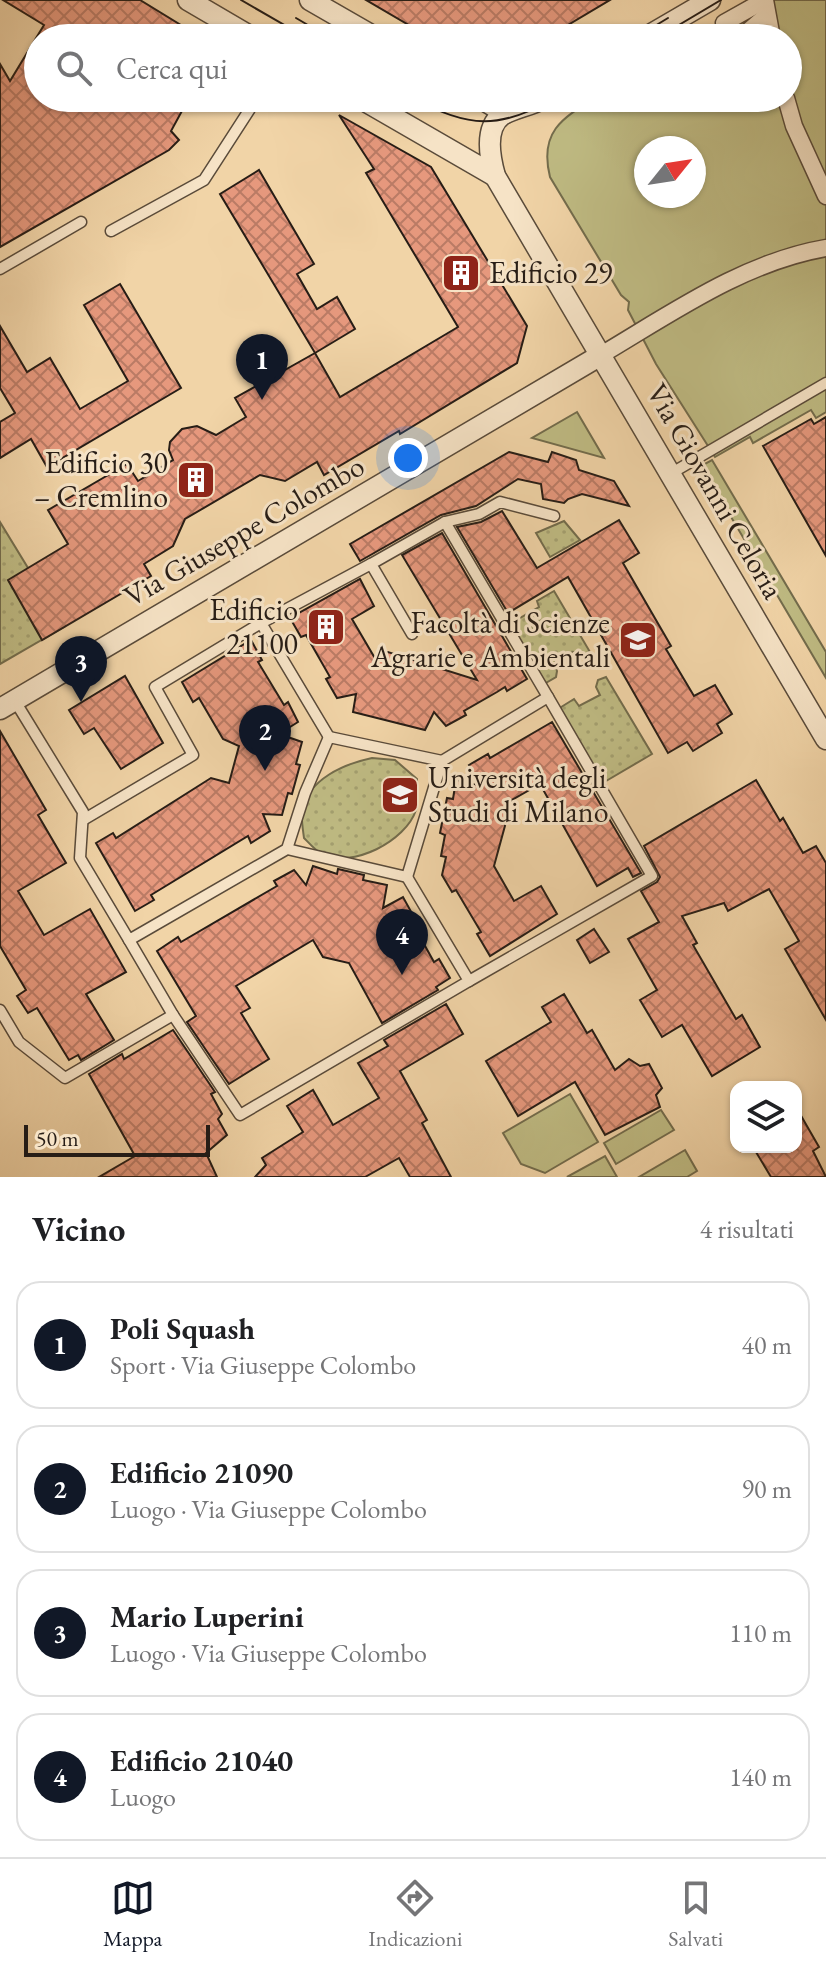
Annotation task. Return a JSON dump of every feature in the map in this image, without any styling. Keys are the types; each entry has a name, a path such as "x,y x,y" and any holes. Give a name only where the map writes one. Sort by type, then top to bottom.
{"street":[{"path":"188,0 229,24"},
{"path":"310,0 352,24"},
{"path":"669,24 710,0"},
{"path":"724,23 766,5"},
{"path":"752,24 766,5"},
{"path":"384,112 495,176"},
{"path":"495,176 491,136 496,121 510,112"},
{"path":"790,112 826,198 807,200"},
{"name":"Via Giovanni Celoria","path":"495,176 826,739"},
{"path":"601,355 746,273 826,248"},
{"name":"Via Giuseppe Colombo","path":"7,705 601,355"}],"lane":[{"path":"111,231 204,180 248,112"},
{"path":"0,269 81,222"},
{"path":"670,474 826,383"},
{"path":"83,820 193,755 155,687 261,623 445,522 479,514 500,502 554,516"},
{"path":"7,705 83,812 80,858 173,1015 240,1115 652,876 445,522"},
{"path":"371,564 412,634"},
{"path":"261,623 329,737 442,761"},
{"path":"407,877 442,761 548,697"},
{"path":"129,940 287,849 305,793 329,737"},
{"path":"287,849 407,877 469,981"},
{"path":"0,1010 19,1042 65,1078 173,1015"}],"shaded area":[{"path":"765,0 826,0 826,412 816,418 811,410 753,443 750,437 715,457 656,364 628,310 629,302 621,295 550,177 547,162 550,138 563,120 574,112 802,112 802,24 723,24"},
{"path":"577,412 604,458 532,438"},
{"path":"712,460 826,652 826,678 701,466"},
{"path":"564,521 580,540 550,557 536,533"},
{"path":"0,522 64,627 0,664"},
{"path":"554,591 590,652 578,658 573,652 554,663 556,677 544,684 508,625 539,607 537,601"},
{"path":"606,677 652,754 601,784 558,709 574,699 579,706 600,695 596,687 598,680"},
{"path":"372,758 395,760 417,779 417,807 410,821 390,842 362,855 334,858 322,854 304,838 302,814 306,800 319,782 329,775 350,764"},
{"path":"570,1094 598,1142 545,1173 521,1164 503,1133"},
{"path":"661,1110 674,1130 616,1164 604,1143"},
{"path":"685,1150 697,1171 687,1177 639,1177"},
{"path":"605,1156 617,1177 567,1177"}],"building":[{"path":"3,0 140,0 179,24 42,24"},
{"path":"366,0 610,0 570,24 407,24"},
{"path":"24,58 24,112 181,112 171,131 179,140 169,150 0,247 0,64 10,81"},
{"path":"339,115 431,167 527,326 517,363 400,434 399,431 324,475 317,462 285,481 260,475 185,519 173,546 144,564 151,576 42,640 8,580 68,544 48,510 127,464 138,481 173,460 170,442 182,429 197,426 216,435 246,417 235,398 315,353 340,397 458,327 366,173 374,169"},
{"path":"259,170 314,264 297,274 317,309 337,297 355,329 315,353 220,194"},
{"path":"120,284 181,388 47,467 31,439 0,458 0,422 15,413 0,388 0,326 27,372 50,358 80,409 128,381 84,305"},
{"path":"826,417 826,556 763,446 811,419 814,424"},
{"path":"509,452 548,462 552,452 576,460 579,470 614,481 629,506 582,494 564,503 543,499 541,484 518,479 476,506 441,515 360,561 350,544"},
{"path":"502,511 537,568 619,520 639,553 623,563 671,646 666,649 694,696 715,685 732,714 717,724 722,733 693,751 687,742 668,753 568,577 508,613 457,527 481,522"},
{"name":"Edificio 21100","path":"442,533 527,679 507,691 505,687 464,711 466,715 446,726 434,712 425,730 353,712 356,694 337,698 326,679 330,677 306,635 301,637 290,618 360,579 374,606 352,619 376,660 388,652 477,680 402,555"},
{"path":"251,640 262,660 258,662 284,705 288,702 298,722 279,734 302,742 292,794 288,793 282,815 263,814 270,831 251,843 248,836 151,895 154,900 135,911 96,843 113,833 116,838 211,778 229,783 239,746 223,739 199,698 193,702 182,682"},
{"path":"125,676 163,743 121,769 94,728 84,734 69,710"},
{"path":"552,722 641,873 633,877 628,868 597,886 540,784 512,800 494,866 514,901 541,886 557,914 490,956 477,934 481,932 456,890 452,892 442,875 446,857 441,856 445,835 440,833 447,798 453,799 456,780 481,786 469,765 488,754 490,758"},
{"path":"0,731 46,810 38,815 66,863 18,891 44,935 90,909 126,972 86,994 114,1040 81,1060 78,1055 69,1060 37,1008 28,1013 17,996 26,990 0,946"},
{"path":"756,780 803,853 816,846 826,863 826,1020 785,949 799,941 769,889 728,911 724,903 682,916 697,943 693,945 736,1019 742,1015 760,1047 712,1076 682,1025 662,1037 640,1000 657,990 628,939 659,922 641,891 660,877 644,846"},
{"path":"313,866 337,874 338,869 364,875 363,880 387,885 383,908 403,897 414,917 410,919 434,962 439,959 450,978 436,987 438,990 382,1023 349,963 323,957 313,940 236,986 250,1008 241,1013 269,1059 229,1084 187,1022 196,1016 157,951 178,937 181,942 277,886 274,881 294,870 306,885"},
{"path":"594,929 609,952 590,963 577,940"},
{"path":"564,994 587,1033 592,1030 615,1070 629,1059 640,1066 649,1064 662,1088 656,1095 660,1107 605,1135 575,1082 518,1116 486,1061 551,1022 542,1007"},
{"path":"446,1004 463,1034 400,1071 427,1120 422,1123 451,1177 410,1177 399,1158 365,1177 255,1177 266,1165 262,1158 303,1132 287,1106 313,1090 333,1125 379,1098 358,1063 388,1046 384,1040"},
{"path":"173,1030 215,1092 211,1094 222,1114 218,1119 227,1135 206,1153 217,1177 99,1177 135,1156 89,1074 122,1054 124,1059"},
{"path":"802,1117 819,1147 813,1151 826,1177 771,1177 757,1153 802,1153"}],"tram line":[{"path":"241,0 283,24"},
{"path":"681,24 721,0"},
{"path":"296,18 306,24"},
{"path":"658,24 668,18"},
{"path":"442,112 467,120 484,121 526,112"}],"place":[{"name":"Edificio 29","path":"461,273"},
{"name":"Poli Squash","path":"262,400"},
{"name":"Edificio 30 – Cremlino","path":"196,480"},
{"name":"Edificio 21100","path":"326,627"},
{"name":"Facoltà di Scienze Agrarie e Ambientali","path":"638,640"},
{"name":"Mario Luperini","path":"81,702"},
{"name":"Edificio 21090","path":"265,771"},
{"name":"Università degli Studi di Milano","path":"400,795"},
{"name":"Edificio 21040","path":"402,975"}]}
